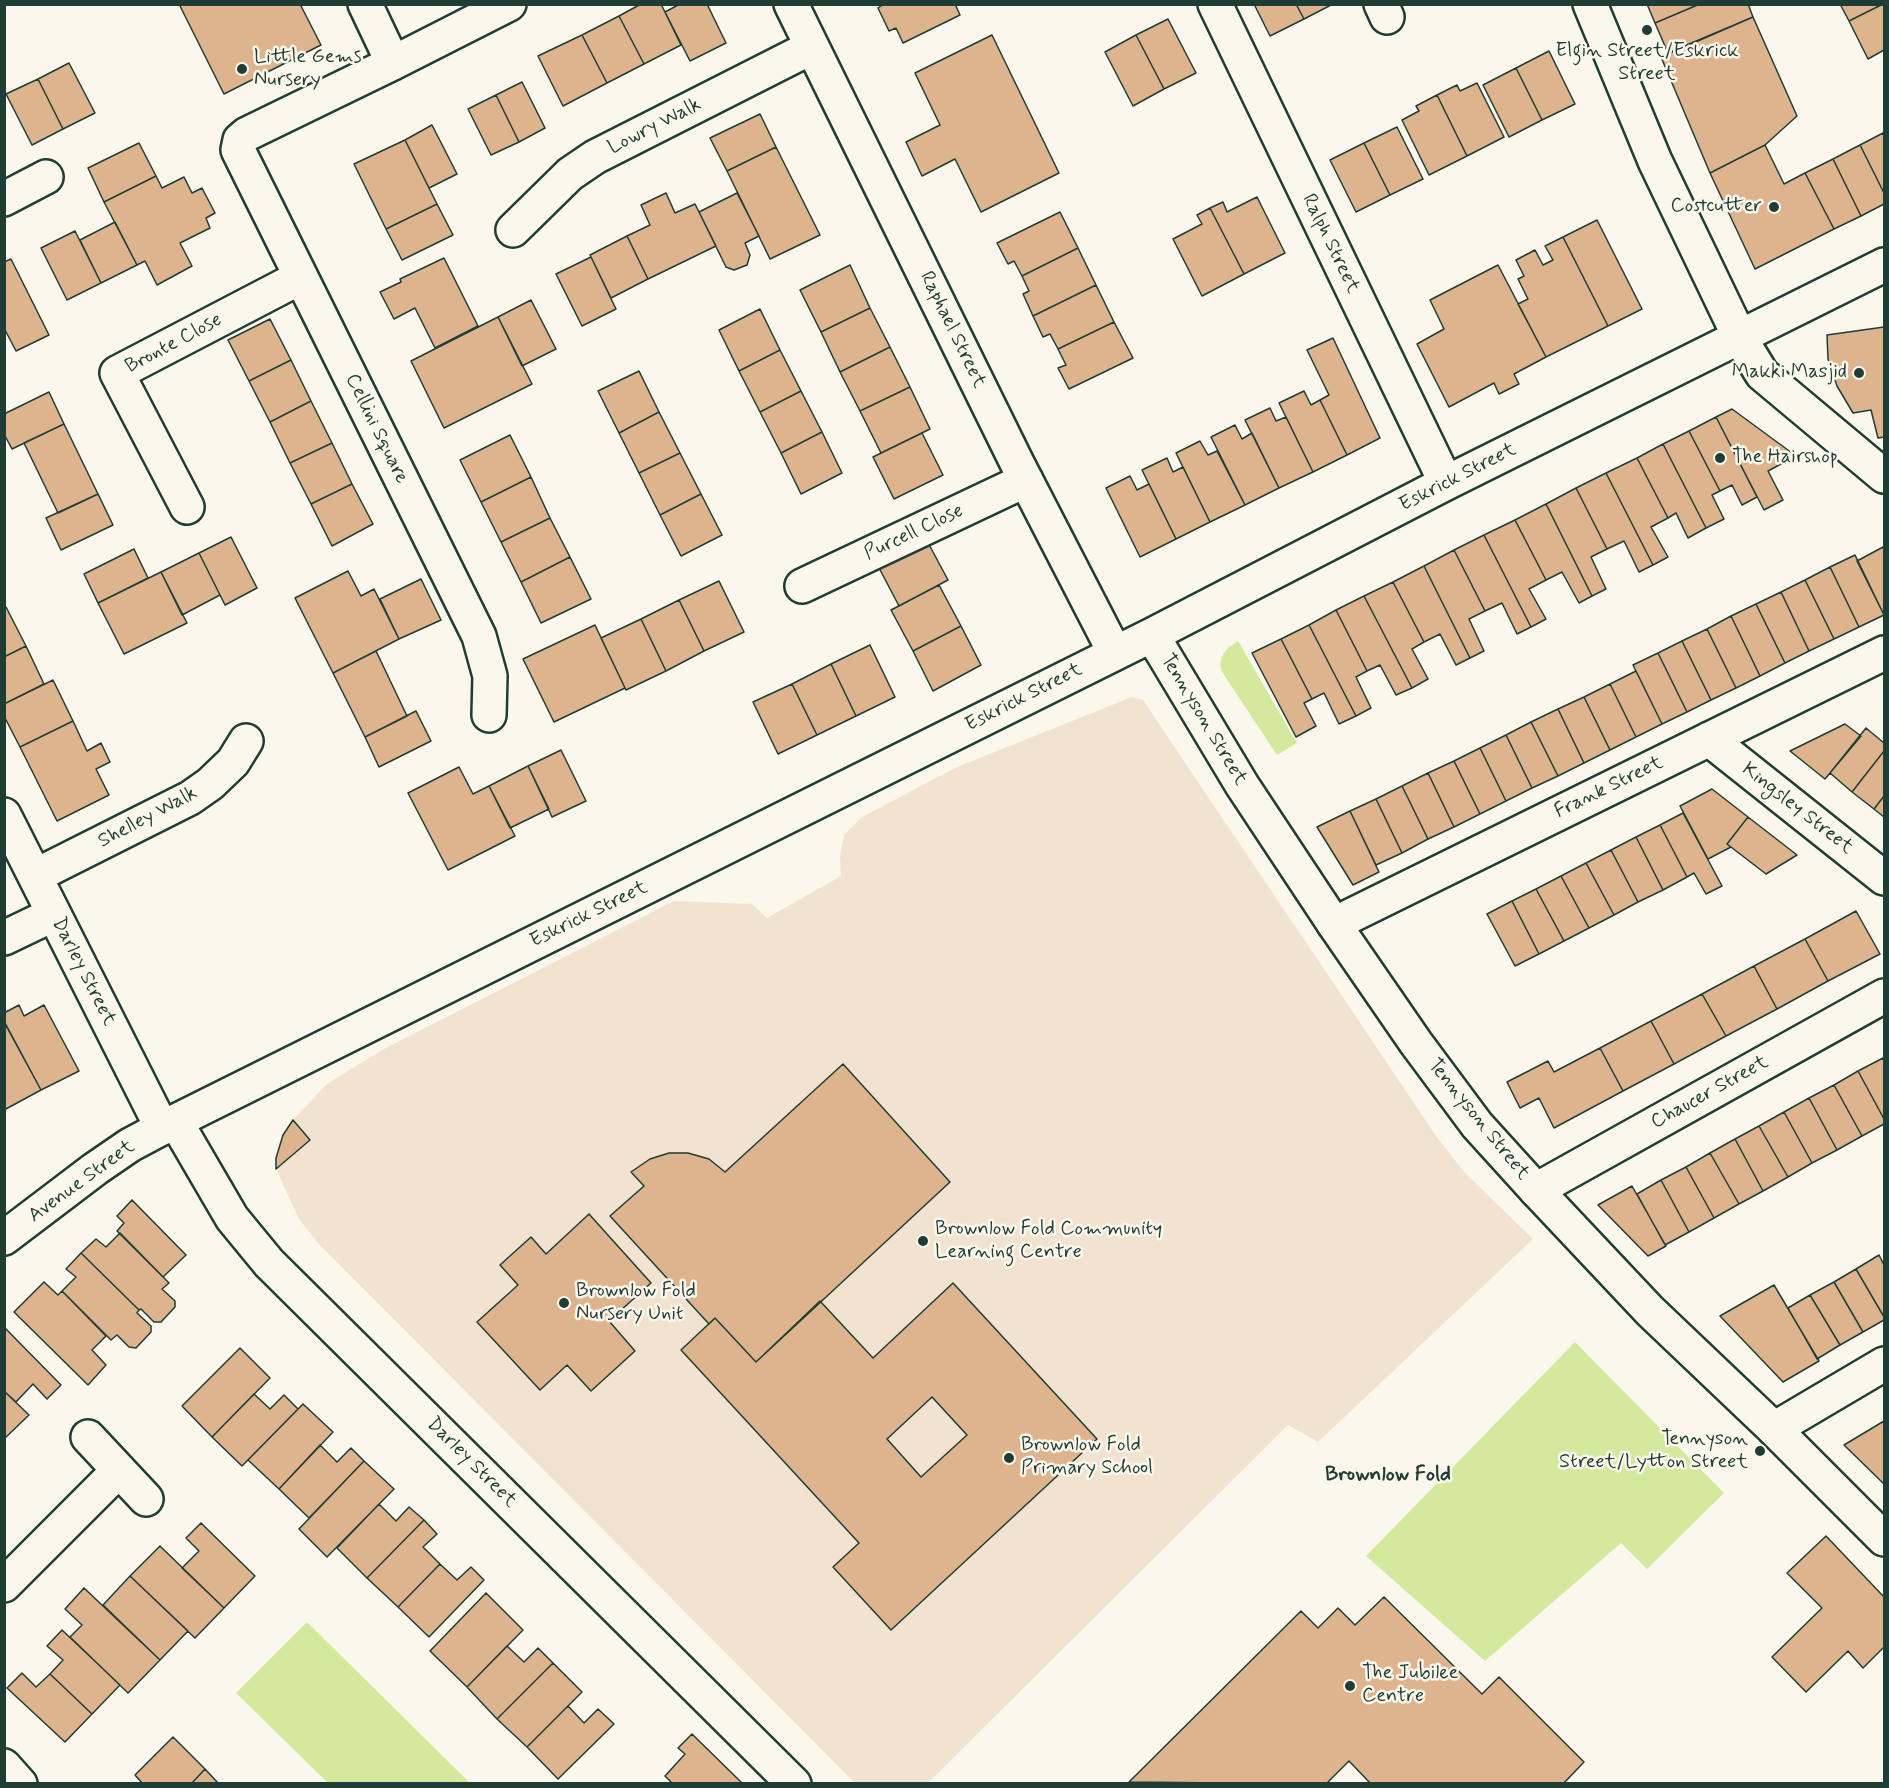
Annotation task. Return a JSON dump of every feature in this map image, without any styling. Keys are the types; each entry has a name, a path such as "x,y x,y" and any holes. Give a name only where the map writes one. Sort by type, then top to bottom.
{"street":[{"path":"365,4 393,63 509,4"},
{"name":"Raphael Street","path":"791,4 1026,480 1115,653"},
{"name":"Ralph Street","path":"1215,4 1446,483"},
{"path":"1590,4 1655,161 1740,338 1762,374 1884,476"},
{"name":"Lowry Walk","path":"513,230 570,174 595,157 812,47"},
{"name":"Cellini Square","path":"393,63 247,134 240,140 238,150 479,636 490,676 489,715"},
{"path":"4,199 46,177"},
{"name":"Eskrick Street","path":"169,1125 1152,635 1446,483 1884,265"},
{"name":"Bronte Close","path":"186,507 117,373 301,277"},
{"name":"Purcell Close","path":"802,586 1026,480"},
{"name":"Tennyson Street","path":"1152,635 1242,785 1334,924 1434,1068 1477,1125 1650,1311 1774,1429 1884,1539"},
{"name":"Frank Street","path":"1334,924 1884,653"},
{"name":"Kingsley Street","path":"1709,739 1884,878"},
{"name":"Shelley Walk","path":"35,876 190,798 210,784 233,762 246,741"},
{"name":"Darley Street","path":"4,815 54,914 169,1125 232,1218 269,1263 794,1784"},
{"path":"4,938 54,914"},
{"name":"Chaucer Street","path":"1536,1190 1884,996"},
{"name":"Avenue Street","path":"4,1238 95,1168 130,1145 169,1125"},
{"path":"1774,1429 1884,1364"},
{"path":"88,1437 146,1498"},
{"path":"4,1585 119,1470"},
{"path":"4,1766 20,1784"}],"shaded area":[{"name":"Brownlow Fold Community Learning Centre","path":"1132,697 1143,700 1436,1136 1465,1173 1533,1239 1318,1442 1288,1425 928,1783 855,1783 318,1243 299,1219 276,1169 276,1158 283,1135 293,1120 327,1084 382,1050 674,901 752,904 767,918 841,876 840,856 844,835 862,817 957,767"}],"green space":[{"path":"1238,641 1297,743 1277,755 1222,672 1220,664 1223,654"},
{"path":"1575,1342 1724,1493 1647,1569 1621,1543 1485,1661 1366,1556"},
{"path":"307,1622 470,1783 328,1783 236,1693"}],"building":[{"name":"Little Gems Nursery","path":"179,4 300,4 321,45 224,94"},
{"path":"641,4 661,4 681,45 644,64 619,16"},
{"path":"680,4 707,4 726,43 690,61 665,12"},
{"path":"884,4 955,4 960,15 903,43 896,28 889,31 878,8"},
{"path":"1254,4 1296,4 1304,19 1270,36"},
{"path":"1296,4 1333,4 1304,19"},
{"path":"1647,4 1700,4 1655,23"},
{"path":"1700,4 1748,4 1753,17 1668,53 1655,23"},
{"path":"1840,4 1883,4 1849,21"},
{"path":"1884,4 1884,50 1868,59 1849,21"},
{"path":"619,16 644,64 607,83 582,35"},
{"path":"1753,17 1797,116 1765,145 1710,173 1661,57"},
{"path":"1168,19 1196,73 1164,89 1136,35"},
{"path":"582,35 607,83 563,106 538,56"},
{"path":"992,35 1059,173 981,212 955,159 922,176 906,142 940,125 915,73"},
{"path":"1136,35 1164,89 1133,106 1105,52"},
{"path":"1549,51 1575,104 1542,120 1516,68"},
{"path":"69,63 95,113 63,129 38,79"},
{"path":"1516,68 1542,120 1509,137 1483,85"},
{"path":"38,79 63,129 32,145 6,94"},
{"path":"522,82 545,128 519,142 496,95"},
{"path":"1477,83 1504,137 1467,156 1437,95 1457,85 1460,91"},
{"path":"496,95 519,142 491,155 468,109"},
{"path":"1437,95 1467,156 1429,175 1402,120 1419,111 1416,106"},
{"path":"760,114 776,147 727,171 710,138"},
{"path":"432,125 457,174 429,188 405,140"},
{"path":"1397,127 1423,179 1390,195 1364,143"},
{"path":"1883,133 1884,136 1884,193 1860,145"},
{"path":"405,140 437,204 386,229 354,164"},
{"path":"139,143 156,176 104,202 88,168"},
{"path":"1364,143 1390,195 1356,212 1330,160"},
{"name":"Costcutter","path":"1765,145 1784,184 1805,173 1834,229 1755,269 1710,173"},
{"path":"1860,145 1884,193 1884,204 1861,216 1833,159"},
{"path":"776,147 820,235 770,259 727,171"},
{"path":"1833,159 1861,216 1834,229 1805,173"},
{"path":"156,176 162,188 184,177 192,193 202,188 215,213 206,218 210,228 180,243 192,266 157,285 145,261 137,265 104,202"},
{"path":"666,193 675,213 695,204 716,246 648,279 627,236 650,225 641,205"},
{"path":"737,193 759,236 745,243 750,255 747,265 734,270 726,267 699,212"},
{"path":"1257,197 1285,253 1244,274 1210,208 1223,202 1227,212"},
{"path":"437,204 453,235 402,260 386,229"},
{"path":"1210,208 1244,274 1202,296 1173,239 1202,224 1197,215"},
{"path":"1060,212 1078,248 1022,276 1014,261 1008,264 997,243"},
{"path":"1597,220 1642,309 1608,326 1563,237"},
{"path":"115,222 137,265 101,283 80,240"},
{"path":"75,231 101,283 67,300 41,248"},
{"path":"627,236 648,279 611,298 590,255"},
{"path":"1563,237 1608,326 1546,357 1518,304 1528,299 1518,279 1524,276 1516,260 1535,250 1543,265 1553,260 1545,246"},
{"path":"1078,248 1096,285 1033,316 1023,294 1029,291 1022,276"},
{"path":"591,257 616,309 582,326 556,274"},
{"path":"444,258 478,326 435,348 415,308 394,319 380,292 401,282 400,279"},
{"path":"11,259 49,335 16,351 4,328 4,262"},
{"path":"850,265 870,308 821,332 800,290"},
{"path":"1498,265 1546,357 1514,374 1519,384 1499,394 1494,383 1449,407 1417,344 1444,329 1430,300"},
{"path":"1096,285 1114,322 1058,349 1050,334 1043,337 1033,316"},
{"path":"531,300 556,349 522,366 498,317"},
{"path":"870,308 890,347 840,372 821,332"},
{"path":"760,309 780,350 739,371 719,330"},
{"path":"498,317 532,384 444,428 411,361"},
{"path":"270,319 291,360 249,381 228,340"},
{"path":"1114,322 1133,358 1069,389 1058,368 1066,365 1058,349"},
{"name":"Makki Masjid","path":"1884,327 1884,437 1878,438 1871,410 1853,413 1837,386 1828,359 1827,335"},
{"path":"1333,338 1380,438 1347,455 1320,400 1329,395 1307,350"},
{"path":"890,347 910,387 860,411 840,372"},
{"path":"780,350 801,391 760,412 739,371"},
{"path":"291,360 311,401 270,422 249,381"},
{"path":"639,371 659,412 619,433 598,391"},
{"path":"910,387 930,429 881,453 860,411"},
{"path":"801,391 822,432 781,453 760,412"},
{"path":"1304,391 1311,405 1320,400 1347,455 1313,472 1279,403"},
{"path":"49,392 64,424 12,449 4,434 4,414"},
{"path":"311,401 332,443 290,463 270,422"},
{"path":"1270,408 1276,421 1286,417 1313,472 1279,488 1245,420"},
{"path":"1732,409 1796,456 1768,471 1783,500 1764,510 1716,417"},
{"path":"659,412 680,453 639,473 619,433"},
{"name":"The Hairshop","path":"1716,417 1757,497 1742,505 1732,485 1720,491 1689,431"},
{"path":"64,424 98,494 58,513 24,443"},
{"path":"1235,425 1242,439 1252,433 1279,488 1245,505 1211,437"},
{"path":"1689,431 1720,491 1712,495 1724,519 1706,528 1663,444"},
{"path":"822,432 842,473 801,494 781,453"},
{"path":"922,433 943,475 894,499 873,457"},
{"path":"510,435 531,477 481,502 460,460"},
{"path":"1200,441 1208,455 1217,451 1245,505 1210,522 1176,453"},
{"path":"332,443 352,484 311,504 290,463"},
{"path":"1663,444 1706,528 1688,538 1676,513 1668,518 1637,458"},
{"path":"680,453 701,494 660,515 639,473"},
{"path":"1167,458 1173,472 1183,467 1210,522 1176,539 1142,470"},
{"path":"1637,458 1668,518 1651,527 1668,557 1653,565 1606,473"},
{"path":"1606,473 1653,565 1639,572 1624,541 1607,549 1576,488"},
{"path":"1130,476 1137,490 1149,484 1176,539 1140,557 1106,488"},
{"path":"531,477 550,518 501,542 481,502"},
{"path":"352,484 373,524 332,546 311,504"},
{"path":"1576,488 1607,549 1591,557 1606,589 1592,596 1546,504"},
{"path":"98,494 113,525 61,550 46,518"},
{"path":"701,494 722,535 681,556 660,515"},
{"path":"1546,504 1592,596 1579,603 1562,572 1546,580 1515,520"},
{"path":"550,518 570,557 521,582 501,542"},
{"path":"1515,520 1546,580 1529,589 1546,619 1531,627 1484,535"},
{"path":"1484,535 1531,627 1517,634 1502,603 1485,611 1454,550"},
{"path":"231,537 257,588 225,605 199,553"},
{"path":"926,539 948,580 899,606 877,564"},
{"path":"1883,547 1884,550 1884,615 1857,561"},
{"path":"134,549 148,578 98,603 84,574"},
{"path":"1454,550 1485,611 1469,619 1484,651 1470,658 1424,566"},
{"path":"199,553 220,595 182,615 161,572"},
{"path":"1855,555 1884,615 1859,627 1830,567"},
{"path":"570,557 591,599 541,623 521,582"},
{"path":"1424,566 1470,658 1456,665 1440,634 1424,642 1393,582"},
{"path":"1830,567 1859,627 1834,639 1805,580"},
{"path":"348,571 361,596 374,589 399,639 333,673 295,598"},
{"path":"161,572 187,623 124,654 98,603"},
{"path":"421,579 441,620 399,639 380,599"},
{"path":"1805,580 1834,639 1809,651 1781,592"},
{"path":"719,581 744,632 704,651 679,600"},
{"path":"1393,582 1424,642 1412,649 1428,679 1412,688 1364,596"},
{"path":"939,585 961,626 913,651 891,610"},
{"path":"1781,592 1809,651 1785,663 1756,604"},
{"path":"1364,596 1412,688 1396,695 1380,665 1367,671 1336,610"},
{"path":"679,600 704,651 666,671 641,619"},
{"path":"1756,604 1785,663 1760,676 1731,616"},
{"path":"6,607 26,646 4,657 4,608"},
{"path":"1336,610 1367,671 1356,677 1371,708 1356,716 1309,625"},
{"path":"1731,616 1760,676 1736,688 1707,629"},
{"path":"641,619 666,671 626,690 601,638"},
{"path":"595,625 625,688 554,722 523,659"},
{"path":"1309,625 1356,716 1339,724 1324,693 1312,699 1281,639"},
{"path":"961,626 981,665 933,691 913,651"},
{"path":"1707,629 1736,688 1711,700 1682,641"},
{"path":"1281,639 1312,699 1304,703 1316,726 1296,737 1252,653"},
{"path":"1682,641 1711,700 1687,712 1658,653"},
{"path":"870,645 895,697 856,716 831,664"},
{"path":"26,646 44,684 4,704 4,657"},
{"path":"376,651 407,716 365,737 333,673"},
{"path":"1658,653 1687,712 1662,724 1633,665"},
{"path":"831,664 856,716 817,735 792,684"},
{"path":"1636,671 1662,724 1636,737 1610,684"},
{"path":"53,680 73,721 20,747 4,716 4,704"},
{"path":"792,684 817,735 778,754 753,702"},
{"path":"1610,684 1636,737 1610,750 1584,697"},
{"path":"1584,697 1610,750 1584,763 1558,709"},
{"path":"1558,709 1584,763 1558,776 1531,722"},
{"path":"416,711 431,741 379,767 365,737"},
{"path":"73,721 87,751 101,743 110,762 96,769 109,795 57,821 20,747"},
{"path":"1531,722 1558,776 1532,788 1506,735"},
{"path":"1845,724 1861,736 1825,779 1790,751"},
{"path":"1866,728 1884,743 1884,751 1852,792 1830,773"},
{"path":"1506,735 1532,788 1506,801 1480,748"},
{"path":"1480,748 1506,801 1480,814 1454,761"},
{"path":"561,750 586,801 552,817 528,766"},
{"path":"1884,751 1884,796 1874,809 1852,792"},
{"path":"1454,761 1480,814 1454,827 1428,773"},
{"path":"528,766 549,809 510,828 489,786"},
{"path":"459,767 473,794 489,786 515,836 448,870 408,793"},
{"path":"1428,773 1454,827 1428,839 1402,786"},
{"path":"1402,786 1428,839 1402,853 1376,799"},
{"path":"1712,789 1748,817 1727,844 1731,847 1708,859 1680,806"},
{"path":"1884,796 1884,817 1874,809"},
{"path":"1376,799 1402,853 1376,865 1350,811"},
{"path":"1350,811 1379,872 1353,885 1317,827"},
{"path":"1683,813 1722,886 1706,894 1694,873 1687,877 1660,825"},
{"path":"1748,817 1797,855 1766,874 1727,844"},
{"path":"1660,825 1687,877 1663,890 1636,837"},
{"path":"1636,837 1663,890 1638,902 1611,850"},
{"path":"1611,850 1638,902 1614,915 1586,863"},
{"path":"1586,863 1614,915 1589,928 1561,876"},
{"path":"1561,876 1589,928 1564,941 1536,889"},
{"path":"1536,889 1564,941 1539,954 1512,901"},
{"path":"1512,901 1539,954 1515,966 1487,914"},
{"path":"1856,911 1880,954 1828,981 1805,939"},
{"path":"1805,939 1828,981 1777,1009 1754,966"},
{"path":"1754,966 1777,1009 1726,1036 1702,994"},
{"path":"1702,994 1726,1036 1674,1064 1651,1021"},
{"path":"19,1005 24,1016 44,1005 79,1071 41,1090 4,1021 4,1013"},
{"path":"1651,1021 1674,1064 1623,1091 1600,1048"},
{"path":"4,1022 41,1090 4,1110"},
{"path":"1600,1048 1623,1091 1554,1128 1539,1098 1520,1108 1507,1082 1548,1061 1554,1072"},
{"path":"1883,1058 1884,1061 1884,1119 1858,1071"},
{"path":"843,1064 950,1182 756,1362 715,1318 709,1324 610,1216 644,1186 631,1172 650,1159 669,1153 688,1153 709,1159 725,1172"},
{"path":"1858,1071 1884,1119 1884,1124 1862,1136 1834,1085"},
{"path":"1834,1085 1862,1136 1837,1150 1809,1098"},
{"path":"1809,1098 1837,1150 1812,1163 1784,1112"},
{"path":"1784,1112 1812,1163 1788,1177 1759,1126"},
{"path":"293,1120 310,1140 276,1169 276,1158 283,1135"},
{"path":"1759,1126 1788,1177 1763,1191 1735,1139"},
{"path":"1735,1139 1763,1191 1739,1204 1710,1153"},
{"path":"1710,1153 1739,1204 1714,1218 1686,1167"},
{"path":"1686,1167 1714,1218 1689,1232 1661,1180"},
{"path":"1661,1180 1689,1232 1665,1245 1637,1194"},
{"path":"1632,1186 1666,1246 1648,1256 1598,1205"},
{"path":"132,1200 186,1255 163,1277 117,1231 124,1223 117,1216"},
{"name":"Brownlow Fold Nursery Unit","path":"589,1214 651,1283 609,1321 635,1351 591,1391 567,1365 540,1390 477,1322 518,1285 500,1265 531,1237 546,1254"},
{"path":"120,1233 169,1283 162,1289 175,1301 175,1307 161,1322 154,1322 141,1309 139,1310 81,1253 96,1239 106,1247"},
{"path":"81,1253 139,1310 137,1313 151,1326 151,1332 136,1348 129,1347 117,1335 111,1340 62,1291 76,1277 66,1269"},
{"path":"1879,1255 1884,1265 1884,1317 1856,1269"},
{"path":"1856,1269 1884,1317 1884,1320 1863,1332 1834,1282"},
{"path":"44,1282 58,1295 62,1291 106,1336 92,1350 106,1365 88,1385 14,1312"},
{"path":"1834,1282 1863,1332 1840,1345 1810,1295"},
{"name":"Brownlow Fold Primary School","path":"953,1283 1097,1439 891,1630 833,1567 859,1543 681,1350 715,1318 756,1362 820,1301 873,1358","holes":["932,1397 967,1435 921,1477 887,1439"]},
{"path":"1774,1285 1819,1361 1783,1382 1720,1316"},
{"path":"1810,1295 1840,1345 1817,1359 1788,1308"},
{"path":"5,1328 61,1385 47,1399 33,1384 16,1402 4,1391"},
{"path":"240,1348 270,1378 212,1437 182,1406"},
{"path":"4,1391 29,1415 4,1439"},
{"path":"254,1394 270,1409 284,1395 298,1409 242,1466 212,1437"},
{"path":"303,1404 333,1432 279,1489 248,1460"},
{"path":"1884,1421 1884,1484 1844,1445"},
{"path":"320,1445 337,1462 351,1448 364,1461 309,1518 279,1489"},
{"path":"364,1461 394,1489 327,1557 299,1529"},
{"path":"379,1504 396,1521 409,1507 424,1520 367,1578 337,1548"},
{"path":"424,1520 437,1534 423,1547 440,1564 398,1607 367,1578"},
{"path":"201,1523 255,1576 224,1608 182,1568 199,1551 186,1538"},
{"path":"1826,1536 1884,1597 1884,1647 1863,1668 1848,1651 1806,1692 1772,1657 1822,1608 1787,1573"},
{"path":"160,1546 224,1608 195,1638 130,1576"},
{"path":"440,1564 457,1580 471,1567 484,1580 429,1637 398,1607"},
{"path":"130,1576 188,1631 160,1660 103,1605"},
{"path":"84,1588 160,1660 128,1693 70,1637 82,1625 65,1609"},
{"path":"486,1593 523,1630 467,1687 430,1651"},
{"name":"The Jubilee Centre","path":"1384,1597 1482,1694 1499,1677 1584,1762 1563,1784 1371,1784 1349,1761 1326,1784 1129,1782 1301,1611 1318,1628 1338,1608 1355,1625"},
{"path":"62,1630 120,1685 92,1714 50,1674 63,1660 47,1646"},
{"path":"507,1646 524,1662 538,1648 553,1663 497,1719 467,1687"},
{"path":"553,1663 582,1692 527,1747 497,1719"},
{"path":"22,1673 36,1687 50,1674 92,1714 65,1742 7,1688"},
{"path":"568,1706 584,1723 598,1709 614,1724 558,1779 527,1747"},
{"path":"692,1734 741,1784 673,1784 665,1776 685,1754 678,1748"},
{"path":"173,1737 205,1769 191,1784 143,1784 135,1775"},
{"path":"205,1769 219,1784 191,1784"}],"place":[{"name":"Elgin Street/Eskrick Street","path":"1647,30"},
{"name":"Little Gems Nursery","path":"242,69"},
{"name":"Costcutter","path":"1774,207"},
{"name":"Makki Masjid","path":"1859,373"},
{"name":"The Hairshop","path":"1720,458"},
{"name":"Brownlow Fold Community Learning Centre","path":"923,1241"},
{"name":"Brownlow Fold Nursery Unit","path":"564,1303"},
{"name":"Tennyson Street/Lytton Street","path":"1760,1451"},
{"name":"Brownlow Fold Primary School","path":"1009,1458"},
{"name":"The Jubilee Centre","path":"1350,1686"}],"district":[{"name":"Brownlow Fold","path":"1388,1476"}]}
